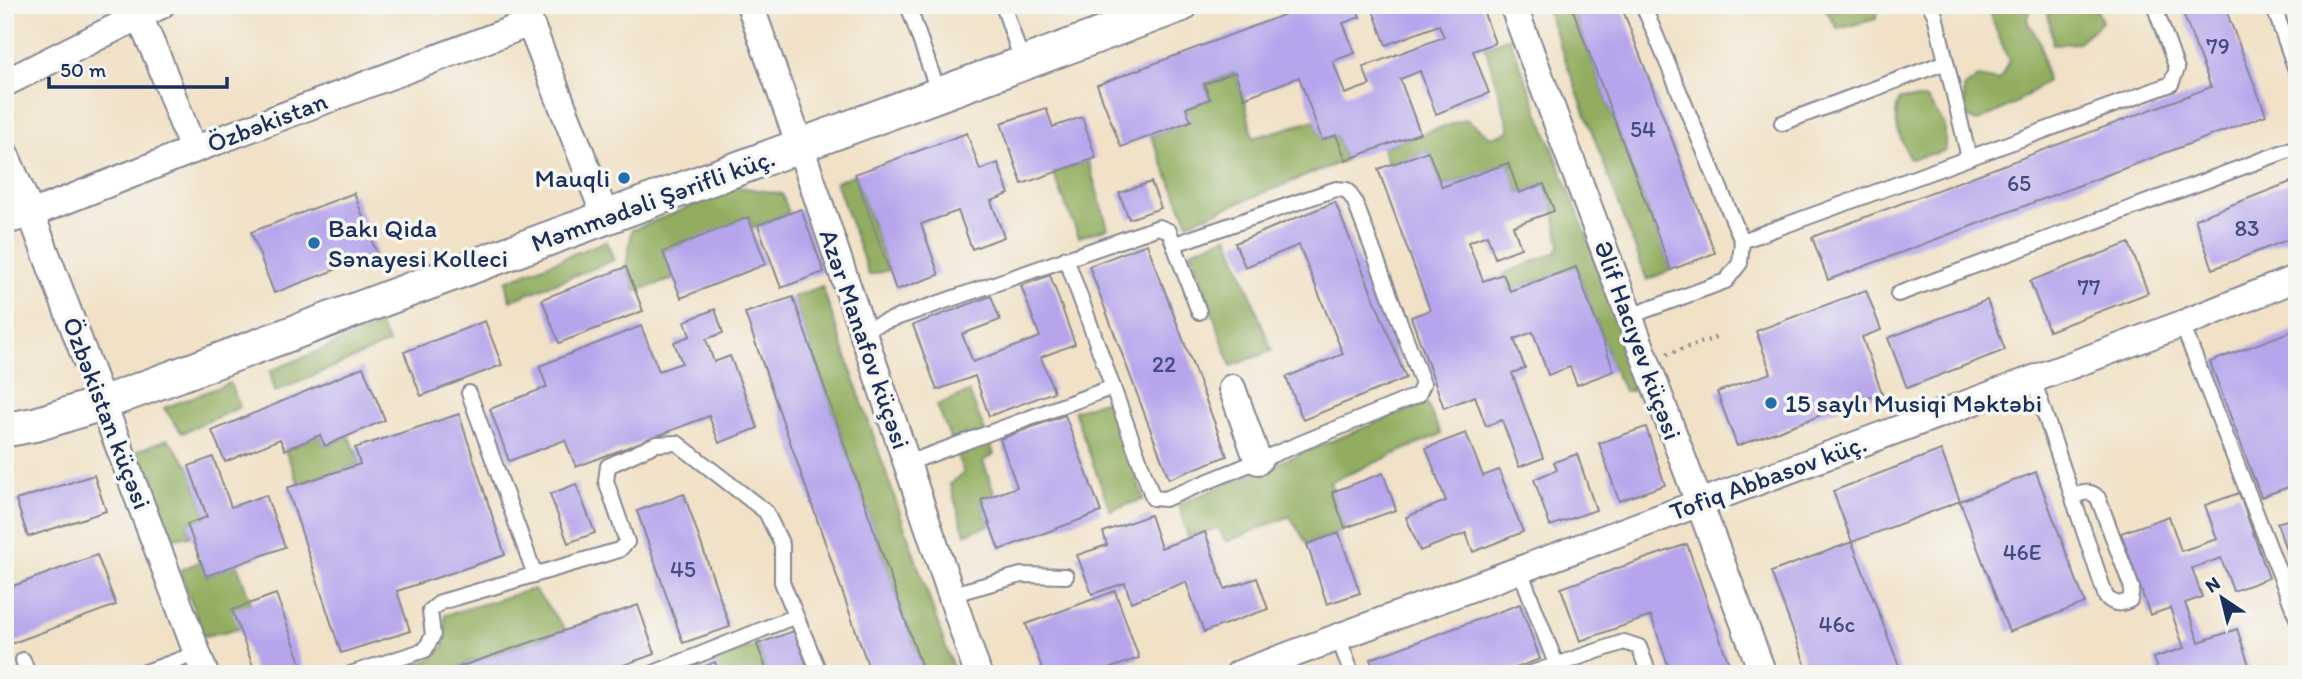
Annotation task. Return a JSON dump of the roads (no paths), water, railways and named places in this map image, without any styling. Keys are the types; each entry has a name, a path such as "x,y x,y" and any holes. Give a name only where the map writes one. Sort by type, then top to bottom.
{"street":[{"name":"Azər Manafov küçəsi","path":"750,5 953,594 978,674"},
{"name":"Məmmədəli Şərifli küç.","path":"5,430 37,424 103,403 1023,64 1111,17 1181,5"},
{"name":"Əlif Hacıyev küçəsi","path":"1513,5 1763,674"},
{"path":"5,83 144,9 159,61 193,150"},
{"path":"527,14 606,218"},
{"name":"Özbəkistan","path":"5,221 31,214 193,150 527,14"},
{"name":"Özbəkistan küçəsi","path":"5,154 31,214 202,663"},
{"name":"Tofiq Abbasov küç.","path":"1239,674 2295,284"},
{"path":"1232,388 1258,461"}],"lane":[{"path":"908,5 939,94"},
{"path":"1003,5 1023,64"},
{"path":"1630,316 1726,281 1740,263 1742,241 1643,5"},
{"path":"1930,5 1947,62 1969,158"},
{"path":"1742,241 2171,84 2177,69 2154,5"},
{"path":"2273,5 2297,73"},
{"path":"1782,123 1947,62"},
{"path":"1898,294 2297,147"},
{"path":"1066,258 1153,498 1165,499 1418,395 1423,384 1355,202 1347,190 1336,190 1175,244"},
{"path":"861,330 1159,227 1169,231 1199,312"},
{"path":"2182,324 2297,618"},
{"path":"2033,379 2106,597 2113,603 2121,604 2130,600 2132,588 2098,498 2093,492 2073,496"},
{"path":"908,463 1113,387"},
{"path":"469,393 535,575"},
{"path":"350,674 425,650 433,635 430,611 441,602 619,550 627,542 606,481 608,466 656,444 677,443 766,512 782,545 782,582 820,674"},
{"path":"1520,570 1556,664"},
{"path":"953,594 1021,575 1066,576"},
{"path":"651,674 796,616"},
{"path":"1338,637 1352,674"},
{"path":"1529,674 1624,642 1639,647 1649,674"},
{"path":"140,674 202,663"}],"place":[{"name":"Mauqli","path":"624,178"},
{"name":"Bakı Qida Sənayesi Kolleci","path":"314,243"},
{"name":"15 saylı Musiqi Məktəbi","path":"1771,403"}]}
